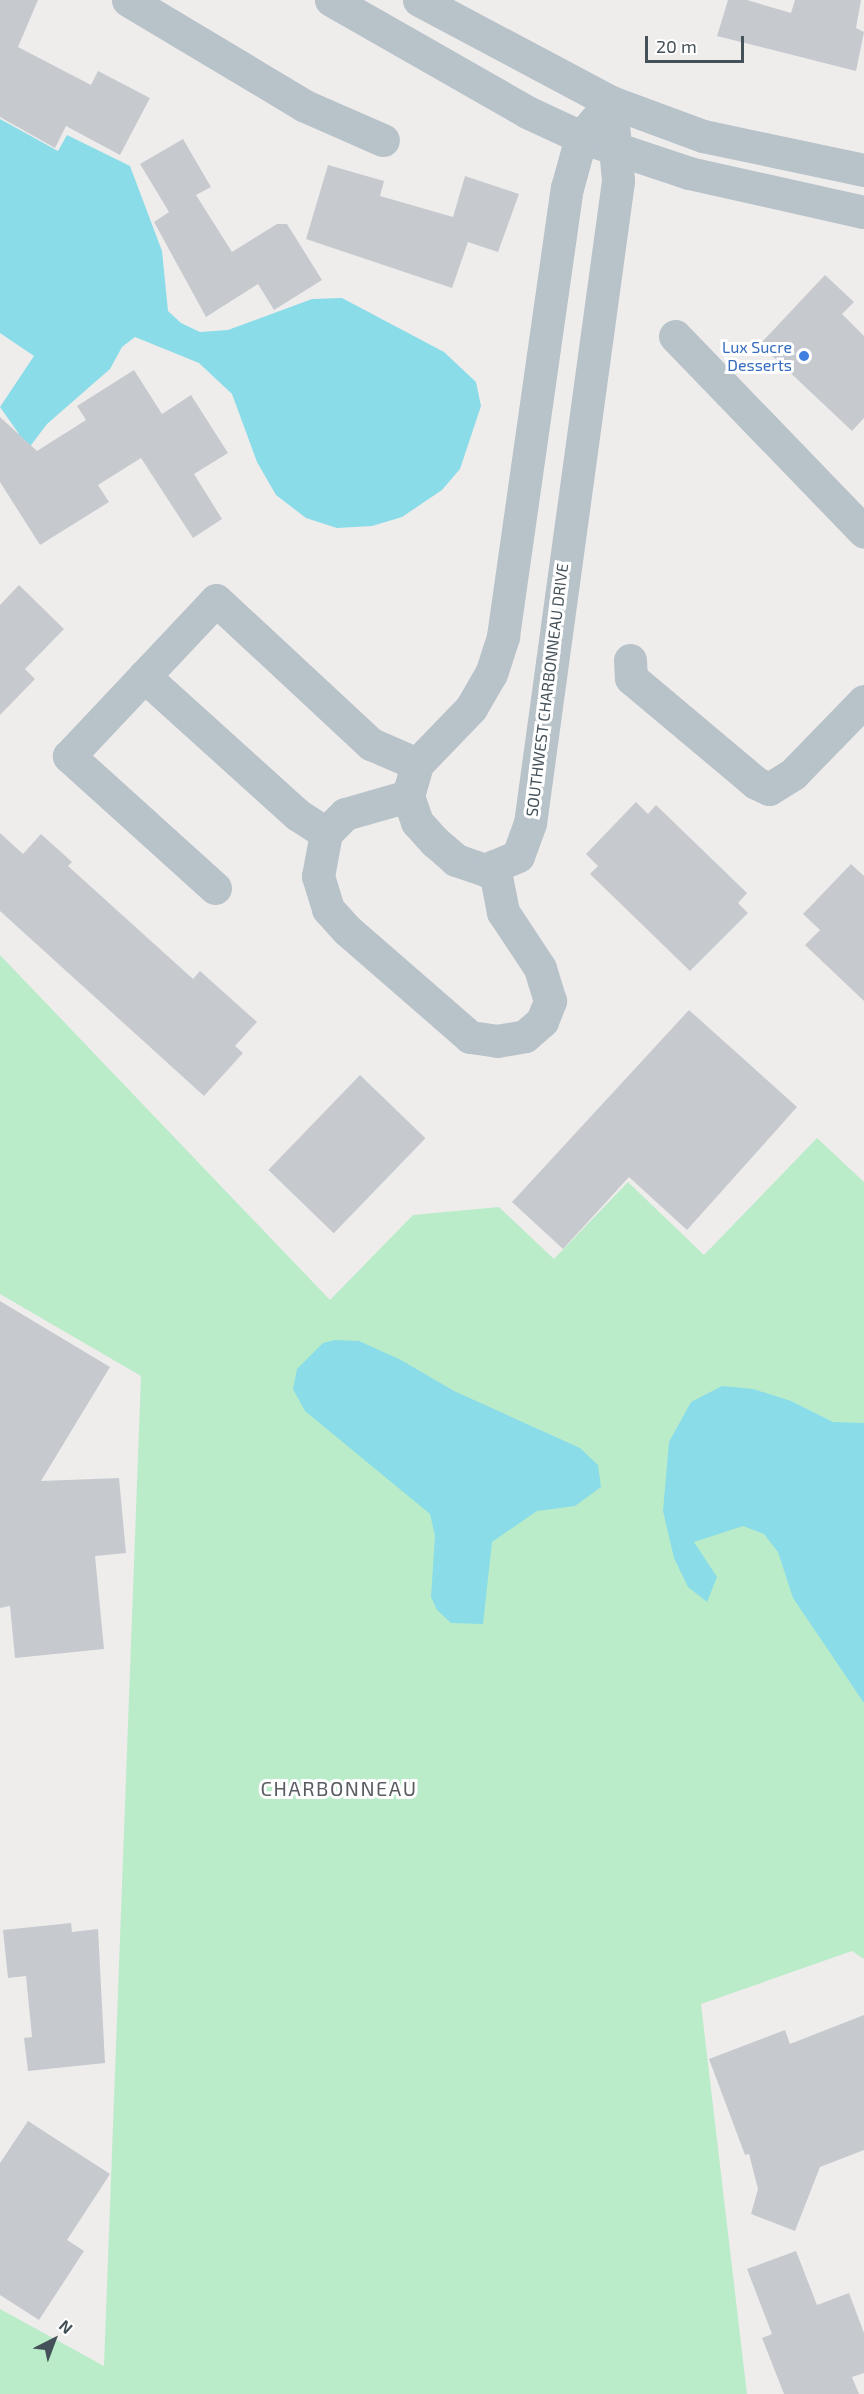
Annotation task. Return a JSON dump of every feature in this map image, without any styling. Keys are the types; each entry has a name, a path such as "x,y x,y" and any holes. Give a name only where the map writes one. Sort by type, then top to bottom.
{"street":[{"path":"128,0 305,106 383,140"},
{"path":"331,0 517,106 581,136 689,173 864,212"},
{"path":"419,0 611,102 703,136 864,170"},
{"path":"408,796 345,814 326,833 318,876 328,909 470,1037 496,1041 525,1036 542,1021 550,1001 540,968 503,912 494,866 485,870 456,860 417,822 408,796 417,764 471,708 491,674 502,636 566,199 581,136 611,102"},
{"name":"SOUTHWEST CHARBONNEAU DRIVE","path":"494,866 518,856 530,824 619,150 611,102"},
{"path":"675,336 864,532"},
{"path":"215,888 69,756 216,600 371,744 417,764"},
{"path":"630,660 631,678 756,783 769,789 793,774 864,701"},
{"path":"144,676 298,815 326,833"}],"green space":[{"path":"0,955 330,1300 413,1215 499,1207 554,1259 628,1182 704,1255 817,1138 864,1182 864,1959 852,1951 701,2004 747,2394 0,2394 0,2309 104,2366 141,1376 0,1294"}],"water":[{"path":"0,119 58,151 67,135 130,166 162,251 168,311 181,323 200,332 228,330 312,299 342,298 444,352 476,382 481,406 460,469 442,490 402,517 372,526 337,528 306,518 276,495 257,462 232,394 199,363 135,337 122,347 110,369 47,424 22,457 0,453 19,434 0,407 34,356 0,333"},
{"path":"335,1340 359,1341 401,1360 454,1391 580,1448 598,1465 601,1487 575,1506 537,1511 492,1542 483,1624 451,1623 437,1610 431,1597 435,1536 430,1514 305,1411 293,1389 297,1369 323,1343"},
{"path":"722,1386 753,1389 791,1401 833,1422 864,1423 864,1703 793,1598 778,1552 764,1534 743,1526 694,1542 717,1577 707,1602 688,1587 674,1558 663,1511 669,1442 691,1402"}],"building":[{"path":"0,0 38,0 18,47 91,85 98,71 150,98 120,155 66,126 55,148 0,117"},
{"path":"728,0 747,0 791,13 795,0 861,0 856,28 864,32 856,71 717,36"},
{"path":"183,139 211,187 196,195 232,252 277,224 287,224 322,280 274,310 258,284 206,317 154,222 169,212 140,164"},
{"path":"328,165 384,181 380,196 453,217 465,176 519,194 498,252 468,242 452,288 306,239"},
{"path":"825,275 854,302 842,314 864,336 864,418 852,431 760,344"},
{"path":"134,370 162,414 191,395 228,453 194,474 222,519 193,538 141,458 98,485 109,502 40,545 0,482 0,417 37,451 86,420 77,406"},
{"path":"19,585 64,629 25,669 35,679 0,715 0,605"},
{"path":"636,802 648,814 656,805 747,893 738,903 748,913 690,971 590,874 598,866 586,854"},
{"path":"0,833 23,854 41,834 72,862 68,866 193,979 200,971 257,1022 235,1046 243,1053 204,1096 0,911"},
{"path":"851,864 864,876 864,1001 805,945 820,930 803,914"},
{"path":"689,1010 797,1107 687,1230 629,1177 563,1249 512,1202"},
{"path":"360,1075 425,1138 334,1233 268,1170"},
{"path":"0,1301 110,1367 41,1481 119,1478 126,1553 95,1556 104,1649 15,1658 10,1606 0,1608"},
{"path":"71,1923 72,1932 98,1929 105,2063 28,2071 24,2038 32,2037 26,1976 8,1978 3,1930"},
{"path":"864,2015 864,2150 820,2167 795,2231 751,2214 758,2189 749,2154 745,2155 709,2059 785,2030 790,2044"},
{"path":"28,2121 110,2174 67,2240 84,2251 39,2320 0,2295 0,2163"},
{"path":"796,2251 817,2305 849,2293 864,2333 864,2373 852,2377 859,2394 784,2394 762,2338 772,2334 747,2269"}],"place":[{"name":"Lux Sucre Desserts","path":"804,356"}],"district":[{"name":"CHARBONNEAU","path":"339,1788"}]}
